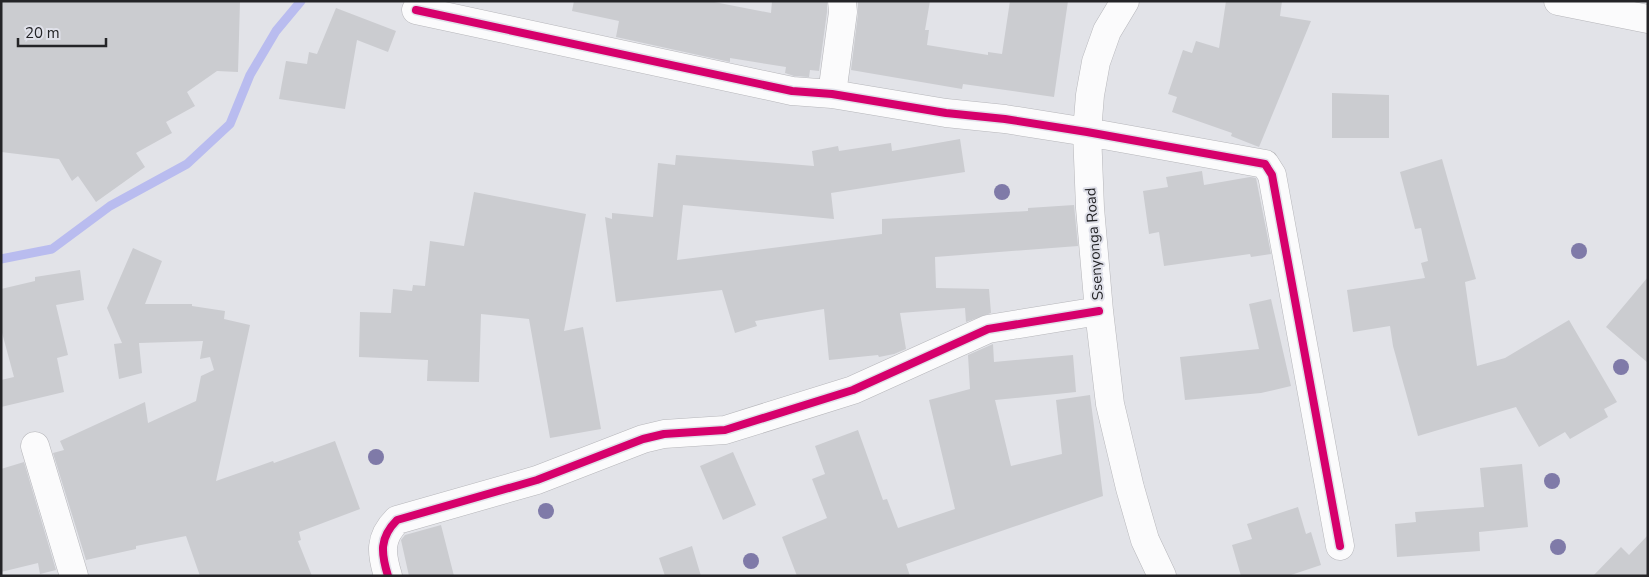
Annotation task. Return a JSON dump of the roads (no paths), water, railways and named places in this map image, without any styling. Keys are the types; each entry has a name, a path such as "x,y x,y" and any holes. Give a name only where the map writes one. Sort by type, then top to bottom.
{"street":[{"path":"832,94 843,12 842,1"},
{"name":"Ssenyonga Road","path":"1125,1 1107,31 1096,62 1090,95 1087,132 1090,208 1099,311 1112,414 1145,540 1162,576"},
{"path":"1558,1 1648,19"},
{"path":"416,10 792,91 832,94 946,113 1005,119 1265,164 1272,175 1340,546"},
{"path":"388,576 382,555 385,536 397,520 537,480 643,439 664,434 725,430 853,390 988,329 1099,311"},
{"path":"36,446 74,576"}],"waterway":[{"path":"1,259 52,249 110,206 187,164 230,124 250,75 276,31 301,1"}]}
